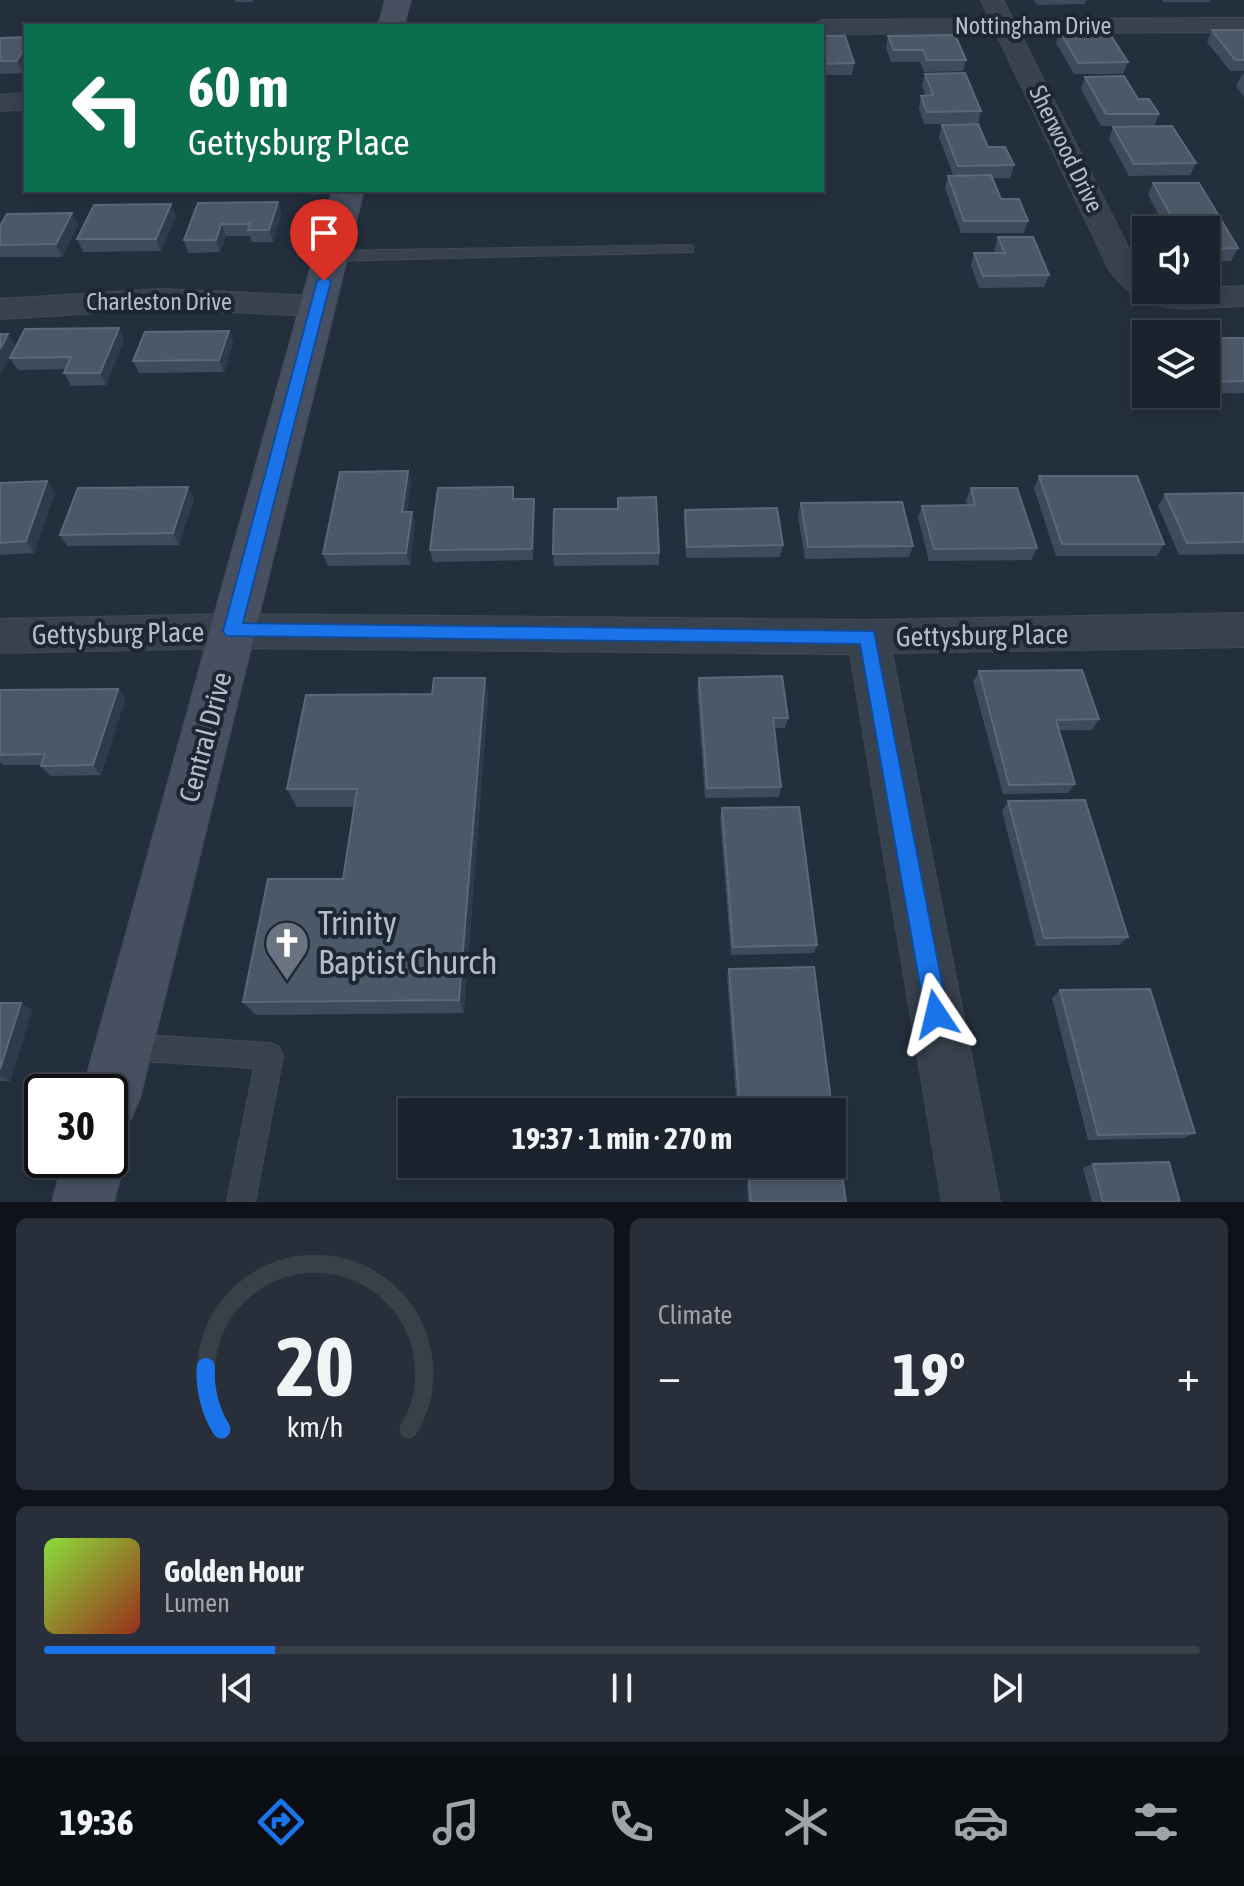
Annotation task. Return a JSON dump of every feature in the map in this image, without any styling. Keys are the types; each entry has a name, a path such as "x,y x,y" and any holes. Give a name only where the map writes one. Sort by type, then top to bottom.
{"main road":[{"path":"392,24 398,0"},
{"name":"Central Drive","path":"116,1074 347,192"},
{"path":"83,1202 89,1178"}],"street":[{"name":"Sherwood Drive","path":"992,0 1124,269 1148,292 1172,297 1244,296"},
{"name":"Nottingham Drive","path":"824,27 1244,25"},
{"path":"0,103 24,101"},
{"name":"Charleston Drive","path":"0,309 162,299 318,306"},
{"name":"Gettysburg Place","path":"0,636 232,631 868,637 1244,630"},
{"path":"868,637 971,1202"}],"lane":[{"path":"331,256 688,249"},
{"path":"123,1047 270,1056 241,1202"}],"building":[{"path":"1212,30 1244,30 1244,60 1235,60"},
{"path":"1060,31 1108,31 1128,62 1078,63"},
{"path":"955,35 966,60 927,60 923,50 894,50 888,36"},
{"path":"824,36 845,36 854,63 824,64"},
{"path":"24,37 24,48 17,61 0,61 0,38"},
{"path":"965,73 981,111 927,112 921,96 933,95 925,74"},
{"path":"1124,76 1138,99 1149,99 1159,114 1106,114 1085,77"},
{"path":"978,124 988,147 1005,147 1014,165 958,166 942,125"},
{"path":"1172,126 1196,163 1134,164 1113,127"},
{"path":"991,175 1001,199 1019,199 1028,221 964,221 948,176"},
{"path":"1153,183 1199,183 1219,216 1171,216"},
{"path":"278,202 269,230 248,230 250,224 221,224 216,240 184,240 198,203"},
{"path":"171,204 156,239 77,239 94,205"},
{"path":"72,213 56,244 0,245 0,226 7,214"},
{"path":"1220,218 1238,248 1220,249"},
{"path":"998,237 1033,237 1049,275 983,276 974,253 1005,253"},
{"path":"119,328 100,373 64,373 71,357 10,358 25,329"},
{"path":"229,331 219,360 133,361 145,332"},
{"path":"0,334 8,334 0,349"},
{"path":"1220,338 1244,338 1244,381 1220,382"},
{"path":"408,471 402,512 412,512 406,553 323,554 340,472"},
{"path":"1039,476 1137,476 1164,544 1062,544"},
{"path":"47,481 26,541 0,543 0,483"},
{"path":"188,487 173,533 60,535 78,488"},
{"path":"513,487 513,499 534,499 532,549 430,550 438,488"},
{"path":"971,488 1017,488 1037,548 934,549 922,506 975,505"},
{"path":"1244,493 1244,542 1187,543 1165,494"},
{"path":"656,497 659,553 553,554 554,509 618,509 618,498"},
{"path":"902,502 913,546 808,547 801,503"},
{"path":"777,508 783,545 687,547 685,510"},
{"path":"1082,670 1099,719 1056,720 1075,784 1009,785 979,671"},
{"path":"782,676 788,718 773,718 781,787 707,788 699,678"},
{"path":"434,678 485,678 459,1000 243,1002 268,879 343,879 357,789 287,789 306,695 432,694"},
{"path":"118,689 93,765 41,766 45,754 0,755 0,690"},
{"path":"1085,800 1128,937 1044,938 1008,801"},
{"path":"799,807 817,945 733,947 722,808"},
{"path":"814,967 831,1098 739,1098 729,969"},
{"path":"1150,989 1195,1133 1098,1135 1060,990"},
{"path":"0,1003 21,1003 0,1069"},
{"path":"1169,1162 1180,1202 1103,1202 1093,1164"},
{"path":"749,1180 843,1180 846,1202 751,1202"}],"place":[{"name":"Trinity Baptist Church","path":"287,982"}],"route":[{"path":"324,281 232,631 868,637 936,1014"}]}
